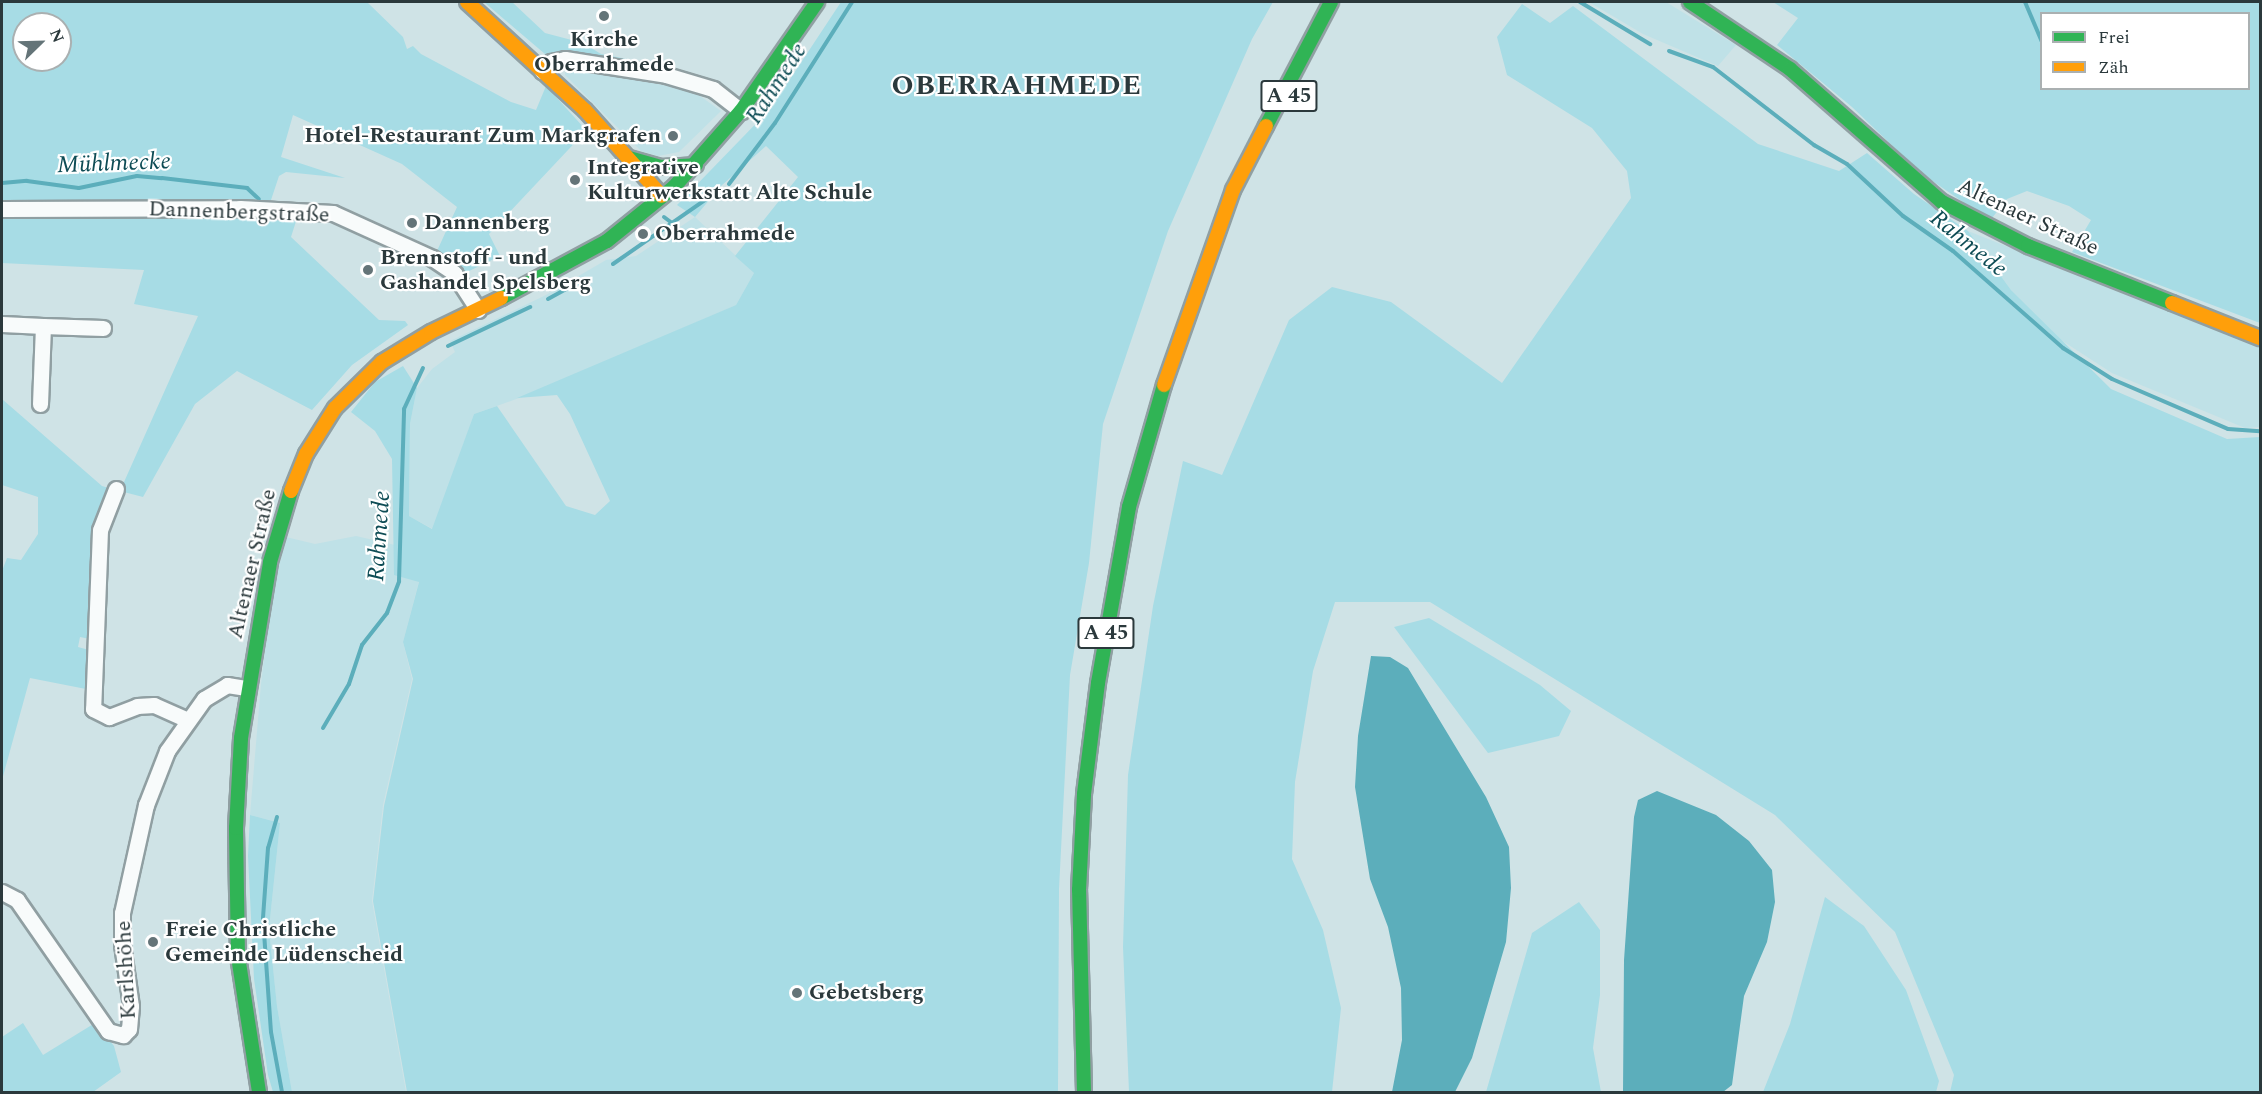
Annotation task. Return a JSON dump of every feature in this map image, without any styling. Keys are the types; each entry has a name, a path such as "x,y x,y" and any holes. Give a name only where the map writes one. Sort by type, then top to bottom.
{"main road":[{"path":"466,2 542,71 662,196"},
{"name":"Altenaer Straße","path":"259,1092 243,1009 235,898 238,788 247,688 278,529 299,470 318,433 353,387 382,362 431,332 478,310 607,241 662,196 696,165 741,111 817,2"},
{"name":"A 45","path":"1084,1092 1079,890 1084,794 1111,602 1129,507 1154,414 1238,192 1331,2"},
{"name":"A 45","path":"1095,1092 1087,891 1106,688 1138,508 1161,422 1238,192 1340,2"},
{"name":"Altenaer Straße","path":"1690,2 1790,69 1942,202 2028,246 2260,338"},
{"path":"628,158 662,167 696,165"}],"street":[{"path":"542,71 551,62 565,59 666,75 712,89 741,111"},
{"name":"Dannenbergstraße","path":"2,209 240,208 333,213 357,220 432,258 453,273 478,310"},
{"path":"2,324 103,328"},
{"path":"39,404 43,326"},
{"path":"116,489 100,530 93,709 109,717 142,704 154,705 187,720"},
{"name":"Karlshöhe","path":"2,892 17,900 108,1030 114,1035 129,1029 131,1006 123,960 122,913 146,805 167,751 187,720 220,688 247,688"}],"shaded area":[{"path":"2,2 367,2 403,37 407,49 413,46 421,54 511,102 536,110 546,86 596,141 584,133 489,234 500,256 465,273 437,251 457,207 402,164 293,115 281,157 345,178 286,172 279,176 271,200 2,201"},
{"path":"484,2 512,2 545,33 583,43 601,54 664,66 560,52 545,54"},
{"path":"841,2 1273,2 1252,39 1168,231 1103,424 1089,563 1070,675 1059,889 1058,1092 407,1092 373,901 384,806 413,679 403,642 419,582 394,575 392,459 375,431 351,412 375,382 403,366 417,388 410,424 409,516 432,529 474,414 497,406 566,506 595,515 610,501 570,414 557,395 517,398 736,305 754,273 735,256 798,177 766,146 721,186 695,217 677,205 771,108"},
{"path":"1589,2 1666,2 1736,45 1718,66 1643,34"},
{"path":"1773,2 2260,2 2260,323 2072,252 2091,220 2069,206 2027,191 2007,199 1992,218 1976,211 1921,173 1852,107 1777,45 1798,18"},
{"path":"1522,4 1550,23 1573,6 1758,144 1839,171 1867,153 1914,194 1968,231 2011,290 2111,389 2227,439 2260,437 2260,1092 1950,1092 1954,1075 1895,932 1775,815 1430,602 1335,602 1313,671 1295,782 1292,859 1323,930 1341,1008 1332,1092 1129,1092 1123,947 1128,775 1153,606 1183,461 1222,475 1289,320 1332,287 1391,302 1502,383 1631,198 1627,171 1592,128 1507,75 1497,37"},
{"path":"566,66 693,91 721,111 679,152 658,156 641,151 565,75"},
{"path":"298,215 291,237 379,320 405,321 408,325 352,365 312,410 237,371 195,404 143,497 120,491 198,316 134,304 144,270 2,263 2,216"},
{"path":"695,217 754,273 736,305 533,393 474,414 433,529 409,516 410,424 417,388 432,369 455,352 450,341 546,295 606,260 636,256"},
{"path":"1968,231 2260,347 2260,427 2245,428 2112,373 2061,340 2011,290"},
{"path":"2,399 102,486 112,489 93,527 90,639 80,637 78,647 89,650 86,689 30,678 2,780 2,571 7,558 21,560 38,534 38,497 2,485"},
{"path":"356,536 395,545 419,581 403,642 412,679 383,805 372,901 406,1092 292,1092 277,1006 269,929 280,823 250,815 261,684 271,600 286,537 315,544"},
{"path":"1429,618 1540,685 1571,711 1559,736 1488,753 1394,627"},
{"path":"1371,656 1390,657 1408,668 1486,797 1509,847 1511,888 1506,942 1472,1058 1455,1092 1392,1092 1402,1040 1401,988 1388,927 1370,879 1355,787 1358,736"},
{"path":"1657,791 1716,815 1749,841 1772,870 1775,902 1767,942 1744,996 1732,1085 1723,1092 1623,1092 1624,960 1634,817 1638,800"},
{"path":"250,815 280,823 269,929 277,1006 292,1092 273,1092 268,1075 254,979 248,856"},
{"path":"1825,897 1864,926 1906,990 1939,1081 1936,1092 1763,1092 1790,1024"},
{"path":"1579,902 1600,930 1600,995 1593,1048 1601,1092 1486,1092 1532,933"},
{"path":"23,1023 43,1055 95,1023 114,1046 121,1072 93,1092 2,1092 2,1037"}],"waterway":[{"name":"Rahmede","path":"729,184 775,123 852,2"},
{"name":"Rahmede","path":"1580,2 1650,44"},
{"path":"2025,2 2040,37"},
{"name":"Rahmede","path":"1669,51 1713,67 1814,145 1847,164 1903,216 1953,251 2063,348 2112,379 2228,429 2260,431"},
{"name":"Mühlmecke","path":"2,183 27,181 79,188 137,176 247,188 259,199"},
{"name":"Rahmede","path":"613,264 718,191"},
{"path":"664,217 672,223"},
{"name":"Rahmede","path":"548,299 570,287"},
{"name":"Rahmede","path":"448,346 530,307"},
{"name":"Rahmede","path":"323,728 349,684 362,645 387,613 399,581 404,409 423,368"},
{"name":"Rahmede","path":"277,817 268,848 263,918 271,1032 282,1092"}],"traffic: fast":[{"path":"501,298 607,241 674,187 741,111 817,2"},
{"path":"1266,126 1331,2"},
{"path":"1690,2 1790,69 1942,202 2028,246 2172,303"},
{"path":"629,158 661,167 696,165"},
{"path":"1084,1092 1079,890 1084,794 1098,683 1129,507 1164,385"},
{"path":"259,1092 238,957 236,828 241,738 270,562 291,491"}],"traffic: slow":[{"path":"467,2 585,110 662,196"},
{"path":"1164,385 1233,190 1266,126"},
{"path":"291,491 306,454 335,408 382,362 431,332 501,298"},
{"path":"2172,303 2260,338"}],"place":[{"name":"Kirche Oberrahmede","path":"604,16"},
{"name":"Hotel-Restaurant Zum Markgrafen","path":"673,136"},
{"name":"Integrative Kulturwerkstatt Alte Schule","path":"575,180"},
{"name":"Dannenberg","path":"412,223"},
{"name":"Oberrahmede","path":"643,234"},
{"name":"Brennstoff - und Gashandel Spelsberg","path":"368,270"},
{"name":"Freie Christliche Gemeinde Lüdenscheid","path":"153,942"},
{"name":"Gebetsberg","path":"797,993"}],"district":[{"name":"OBERRAHMEDE","path":"1017,86"}]}
